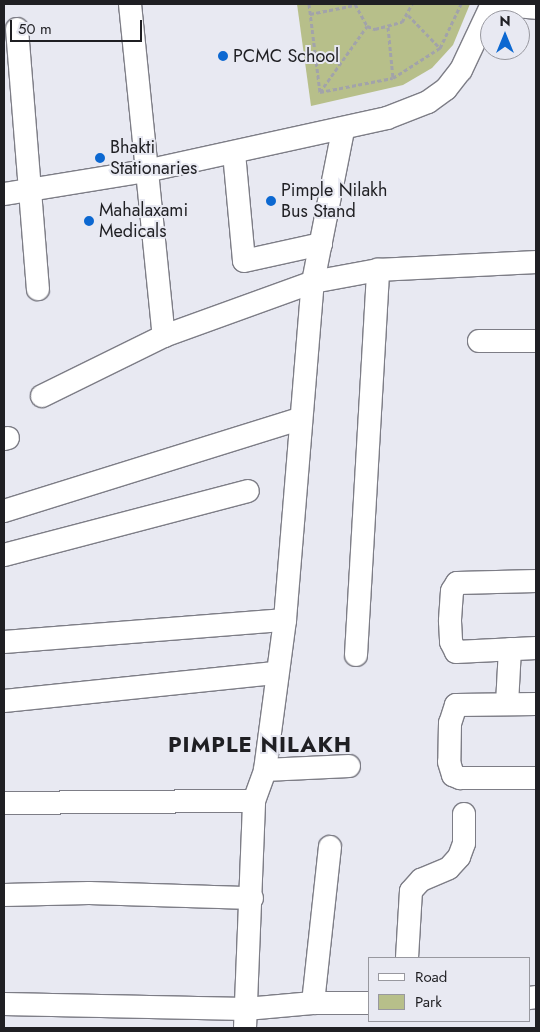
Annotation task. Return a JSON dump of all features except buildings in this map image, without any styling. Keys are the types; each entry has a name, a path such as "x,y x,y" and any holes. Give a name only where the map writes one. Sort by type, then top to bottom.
{"street":[{"path":"130,4 164,336"},
{"path":"4,194 234,153 343,130 387,118 428,102 446,89 461,70 490,8 504,5 536,8"},
{"path":"17,29 28,190 38,289"},
{"path":"245,1019 252,898 254,801 265,770 276,673 285,620 300,419 313,282 343,130"},
{"path":"234,153 244,261 321,244"},
{"path":"42,396 164,336 313,282 378,270 536,262"},
{"path":"356,655 378,270"},
{"path":"479,341 536,341"},
{"path":"4,511 300,419"},
{"path":"4,555 248,492"},
{"path":"536,581 456,583 452,591 451,642 456,652 536,648"},
{"path":"4,642 285,620"},
{"path":"507,704 510,649"},
{"path":"4,701 276,673"},
{"path":"536,704 456,705 450,724 449,762 453,775 460,778 536,778"},
{"path":"265,770 349,766"},
{"path":"4,803 254,801"},
{"path":"407,957 411,891 421,880 449,868 459,857 464,843 464,814"},
{"path":"313,1003 330,847"},
{"path":"4,895 88,894 252,898"},
{"path":"4,1004 245,1019 313,1003 368,1003"}],"path":[{"path":"309,4 320,92"},
{"path":"310,14 355,4 367,26"},
{"path":"367,26 388,28 402,22 408,15 412,4"},
{"path":"320,92 393,78 440,48 461,4"},
{"path":"408,15 440,48"},
{"path":"320,92 367,26"},
{"path":"388,28 393,78"}],"green space":[{"path":"297,4 470,4 453,45 432,68 403,85 311,106"}],"place":[{"name":"PCMC School","path":"223,56"},
{"name":"Bhakti Stationaries","path":"100,158"},
{"name":"Pimple Nilakh Bus Stand","path":"271,201"},
{"name":"Mahalaxami Medicals","path":"89,221"}],"district":[{"name":"PIMPLE NILAKH","path":"260,745"}]}
